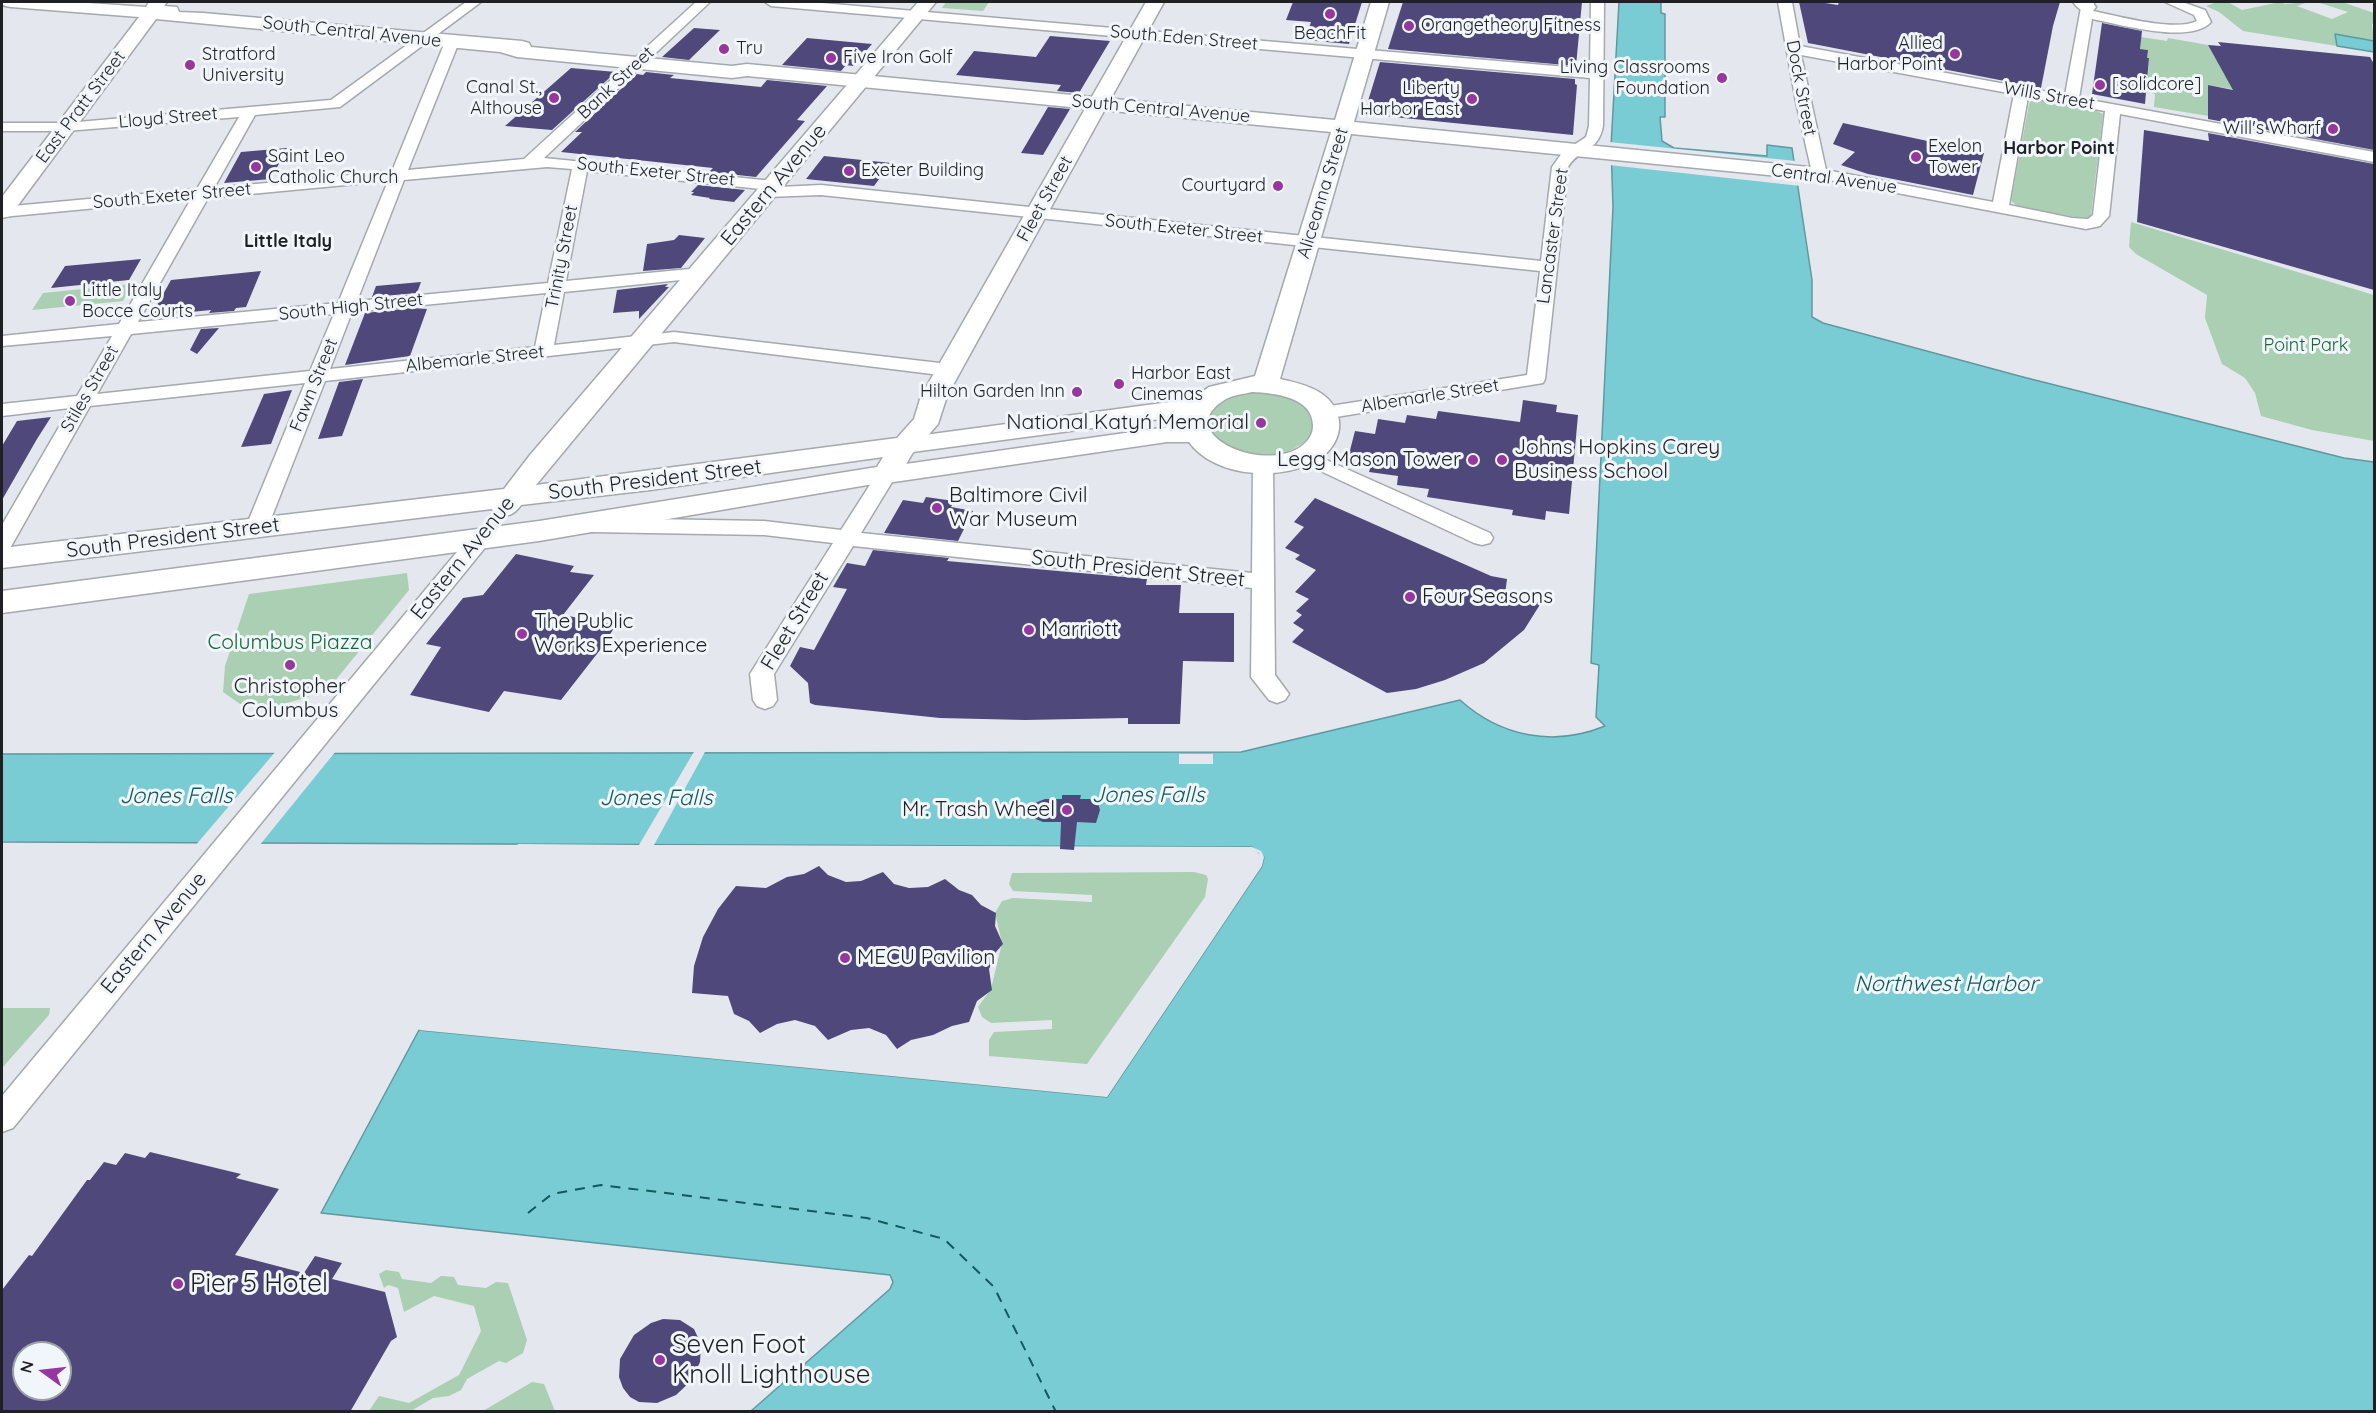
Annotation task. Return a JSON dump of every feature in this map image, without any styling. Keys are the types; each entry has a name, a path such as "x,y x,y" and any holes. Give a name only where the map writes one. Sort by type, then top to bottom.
{"main road":[{"name":"South Central Avenue","path":"11,2 155,7 169,17 194,20 203,18 500,46 517,51 640,60 732,72 746,70 861,80 1577,149"},
{"name":"Fleet Street","path":"887,474 905,445 919,433 930,417 934,396 948,370 1155,2"},
{"name":"Aliceanna Street","path":"1266,384 1380,2"},
{"name":"East Pratt Street","path":"2,212 155,7"},
{"name":"Eastern Avenue","path":"480,539 540,461 922,8"},
{"name":"Central Avenue","path":"1577,149 1811,173"},
{"path":"1266,384 1283,387 1304,395 1324,413 1327,429 1320,444 1304,456 1278,464 1263,465 1244,464 1209,449 1196,434 1196,415 1200,406 1216,393 1227,389 1266,384"},
{"name":"Fleet Street","path":"836,455 873,441 934,396"},
{"name":"South President Street","path":"2,558 769,466 905,445 1200,406"},
{"name":"South President Street","path":"2,603 480,539 887,474 1167,434 1196,434"}],"street":[{"path":"423,39 474,2"},
{"name":"Bank Street","path":"528,164 703,2"},
{"name":"South Eden Street","path":"771,2 922,8 1137,34 1597,74"},
{"name":"Lancaster Street","path":"1536,379 1560,167 1567,156 1589,142 1594,135 1598,2"},
{"name":"Dock Street","path":"1785,2 1794,49 1811,173"},
{"path":"2071,100 2086,6 2177,29 2193,29 2204,22 2200,13 2172,2"},
{"name":"Lloyd Street","path":"2,127 66,127 335,104 423,39"},
{"name":"Fawn Street","path":"256,529 452,42"},
{"name":"Wills Street","path":"1794,49 2374,157"},
{"path":"2000,208 2022,91"},
{"name":"Central Avenue","path":"1811,173 1844,177 2067,222 2090,224 2101,216 2113,108"},
{"name":"Stiles Street","path":"2,543 250,111"},
{"name":"South Exeter Street","path":"2,212 549,162 1547,267"},
{"name":"Trinity Street","path":"543,352 579,170 585,165"},
{"name":"South High Street","path":"2,341 699,273"},
{"name":"Albemarle Street","path":"2,410 674,337 948,370"},
{"name":"Albemarle Street","path":"1324,413 1536,379"},
{"path":"1304,456 1482,538"},
{"path":"1263,465 1263,677 1276,694"},
{"name":"Fleet Street","path":"765,699 762,674 887,474"},
{"name":"South President Street","path":"583,524 632,527 764,528 800,531 845,538 1263,582"},
{"name":"Eastern Avenue","path":"2,1118 480,539"}],"green space":[{"path":"946,2 989,2 983,11 942,8"},
{"path":"2217,2 2228,2 2242,10 2280,2 2285,4 2308,2 2297,6 2332,19 2348,12 2317,2 2342,2 2374,13 2372,24 2374,41 2335,34 2337,46 2243,31 2219,12 2206,6"},
{"path":"2141,37 2167,41 2168,38 2208,45 2225,75 2374,90 2374,114 2208,85 2208,116 2154,107 2155,94 2142,91 2147,89 2149,59 2147,50 2140,49"},
{"path":"2040,99 2090,108 2103,114 2091,215 2086,219 2019,207 2011,201 2029,104 2031,101"},
{"name":"Point Park","path":"2131,222 2374,295 2374,441 2312,430 2261,416 2255,393 2245,378 2222,364 2205,318 2207,295 2136,254 2129,247"},
{"path":"132,284 123,301 32,310 43,293"},
{"path":"1251,392 1283,395 1300,403 1311,413 1315,423 1313,432 1298,447 1275,456 1248,456 1229,450 1209,435 1209,415 1217,403"},
{"name":"Columbus Piazza","path":"407,573 409,590 334,682 308,697 273,707 240,704 223,692 225,666 249,594"},
{"path":"1194,872 1206,875 1208,879 1205,897 1087,1064 989,1056 989,1040 994,1032 1052,1029 1052,1020 991,1023 982,1017 978,1007 991,989 1002,943 995,913 1002,901 1013,898 1092,902 1092,895 1013,891 1009,884 1012,873"},
{"path":"2,1008 50,1008 49,1015 2,1068"},
{"path":"386,1270 399,1272 402,1279 431,1283 441,1276 454,1277 458,1285 486,1288 496,1282 508,1283 527,1340 523,1353 506,1363 499,1361 467,1379 461,1390 449,1396 433,1398 411,1411 369,1411 379,1396 409,1403 459,1375 481,1331 474,1306 434,1296 404,1312 398,1288 388,1285 384,1288 379,1274"},
{"path":"532,1382 544,1384 555,1411 483,1411"}],"water":[{"name":"Northwest Harbor","path":"1619,2 1661,2 1661,13 1665,14 1665,117 1660,117 1662,141 1674,148 1767,156 1767,145 1792,148 1812,280 1812,317 1823,323 2023,377 2344,458 2374,462 2374,1411 751,1411 890,1289 893,1282 890,1275 321,1213 419,1030 1107,1097 1262,866 1264,857 1252,847 2,842 2,754 1241,752 1460,700 1493,723 1529,735 1567,736 1605,726 1596,717 1599,665 1591,663 1613,207 1611,146"},
{"path":"2335,34 2374,41 2374,52 2337,46"}],"pier":[{"path":"1609,142 1796,161 1801,186 1609,165"},
{"path":"695,750 706,750 654,845 1252,847 1261,851 1264,857 1262,866 1107,1097 419,1030 421,1027 1105,1094 1259,865 1261,857 1259,853 1252,850 516,847 518,844 639,845"},
{"path":"276,751 336,751 259,846 195,846"},
{"path":"1179,754 1213,754 1213,764 1179,764"}],"building":[{"path":"1293,2 1362,2 1349,44 1305,40 1311,22 1286,20"},
{"path":"1403,2 1582,2 1576,66 1388,49"},
{"name":"Allied Harbor Point","path":"1799,2 1838,5 1839,2 2060,2 2041,88 1808,43"},
{"path":"2102,23 2142,31 2140,49 2148,50 2147,58 2149,58 2145,104 2092,94"},
{"path":"694,28 720,30 689,60 662,57"},
{"path":"1050,36 1110,41 1079,93 1057,91 1061,85 956,75 974,51 1036,57"},
{"path":"807,38 872,44 853,66 846,65 841,71 782,65"},
{"path":"2218,42 2370,57 2374,64 2374,150 2208,119 2208,85 2233,90 2208,45 2221,46"},
{"name":"Liberty Harbor East","path":"1380,62 1575,79 1577,85 1573,135 1364,114"},
{"name":"Canal St., Althouse","path":"571,68 616,72 552,130 505,126"},
{"path":"646,72 674,75 670,78 761,87 767,80 827,86 797,120 805,121 756,177 709,172 713,168 561,152 582,132 575,132 637,74 643,75"},
{"path":"1048,107 1070,109 1043,155 1021,153"},
{"name":"Exelon Tower","path":"1843,123 1984,153 1973,195 1868,174 1841,165 1855,152 1833,144"},
{"path":"2144,130 2209,141 2208,133 2374,164 2374,290 2137,222"},
{"name":"Saint Leo Catholic Church","path":"287,148 271,179 224,183 241,152"},
{"name":"Exeter Building","path":"824,156 891,163 874,186 806,179"},
{"path":"698,185 745,190 734,202 691,195"},
{"path":"679,235 705,238 681,268 643,271 647,244 674,240"},
{"path":"141,259 129,280 51,288 65,266"},
{"path":"261,271 246,307 236,308 234,311 209,313 211,310 151,316 171,280"},
{"path":"421,282 417,293 372,297 376,286"},
{"path":"668,284 665,287 669,287 639,319 639,311 613,313 617,290"},
{"path":"412,308 427,309 410,356 345,365 365,313"},
{"path":"219,328 197,354 190,350 201,329"},
{"path":"363,379 342,436 318,439 339,382"},
{"path":"292,390 271,444 241,447 264,394"},
{"name":"Legg Mason Tower","path":"1523,400 1557,405 1556,412 1578,415 1569,514 1546,511 1545,520 1512,515 1513,510 1427,497 1429,489 1397,485 1398,476 1369,472 1373,458 1349,454 1355,431 1375,434 1378,419 1405,423 1407,415 1436,419 1438,411 1520,422"},
{"path":"51,417 2,500 2,446 17,421"},
{"path":"926,497 954,501 951,507 973,511 958,541 884,533 903,500 923,503"},
{"name":"Four Seasons","path":"1315,498 1491,576 1507,579 1505,595 1541,603 1524,630 1484,663 1445,680 1416,689 1387,693 1292,642 1304,630 1293,623 1302,615 1296,611 1309,599 1295,592 1316,570 1295,559 1300,555 1285,548 1304,527 1294,522"},
{"name":"Marriott","path":"873,550 949,558 947,561 1147,579 1146,585 1181,585 1179,613 1234,613 1234,662 1183,661 1180,724 1128,724 1128,718 1025,720 940,718 815,705 810,703 808,683 790,666 800,647 814,650 847,589 833,587 847,563 865,566"},
{"name":"The Public Works Experience","path":"516,554 574,566 570,572 594,575 563,615 616,625 600,650 561,700 504,691 489,712 410,695 441,647 426,644 463,598 483,595"},
{"name":"Mr. Trash Wheel","path":"1062,795 1081,795 1080,799 1097,799 1100,810 1096,823 1077,822 1074,850 1060,849 1061,822 1043,822 1033,818 1035,803 1045,799 1062,799"},
{"name":"MECU Pavilion","path":"819,866 828,875 846,882 861,881 883,872 894,884 909,888 928,887 945,879 996,913 995,926 1003,944 996,952 989,969 992,990 977,1001 969,1022 911,1040 897,1049 886,1035 869,1028 851,1030 828,1040 815,1026 795,1020 777,1024 760,1033 749,1021 734,1014 728,996 692,993 694,966 703,937 718,909 736,886 766,888 787,877 804,874"},
{"name":"Pier 5 Hotel","path":"150,1152 241,1174 236,1178 279,1189 235,1255 304,1273 315,1256 342,1263 332,1279 385,1292 397,1337 391,1341 350,1412 2,1412 2,1290 29,1255 32,1256 87,1180 90,1180 104,1162 116,1165 125,1153 145,1158"},
{"name":"Seven Foot Knoll Lighthouse","path":"663,1319 680,1320 694,1329 701,1344 700,1362 691,1381 676,1395 657,1403 639,1402 630,1397 623,1388 619,1377 620,1359 634,1335 651,1323"}],"ferry route":[{"path":"528,1213 552,1194 601,1185 867,1218 944,1239 994,1287 1056,1412"}],"place":[{"name":"BeachFit","path":"1330,14"},
{"name":"Orangetheory Fitness","path":"1409,26"},
{"name":"Tru","path":"724,49"},
{"name":"Allied Harbor Point","path":"1955,54"},
{"name":"Five Iron Golf","path":"831,58"},
{"name":"Stratford University","path":"190,65"},
{"name":"Living Classrooms Foundation","path":"1722,78"},
{"name":"[solidcore]","path":"2100,85"},
{"name":"Canal St., Althouse","path":"554,98"},
{"name":"Liberty Harbor East","path":"1472,99"},
{"name":"Will's Wharf","path":"2333,129"},
{"name":"Exelon Tower","path":"1916,157"},
{"name":"Saint Leo Catholic Church","path":"256,167"},
{"name":"Exeter Building","path":"849,171"},
{"name":"Courtyard","path":"1278,186"},
{"name":"Little Italy Bocce Courts","path":"70,301"},
{"name":"Harbor East Cinemas","path":"1119,384"},
{"name":"Hilton Garden Inn","path":"1077,392"},
{"name":"National Katyń Memorial","path":"1261,423"},
{"name":"Legg Mason Tower","path":"1473,460"},
{"name":"Johns Hopkins Carey Business School","path":"1502,460"},
{"name":"Baltimore Civil War Museum","path":"937,508"},
{"name":"Four Seasons","path":"1410,597"},
{"name":"Marriott","path":"1029,630"},
{"name":"The Public Works Experience","path":"522,634"},
{"name":"Christopher Columbus","path":"290,665"},
{"name":"Mr. Trash Wheel","path":"1067,810"},
{"name":"MECU Pavilion","path":"845,958"},
{"name":"Pier 5 Hotel","path":"178,1284"},
{"name":"Seven Foot Knoll Lighthouse","path":"660,1360"}],"district":[{"name":"Harbor Point","path":"2059,149"},
{"name":"Little Italy","path":"288,242"}],"water label":[{"name":"Jones Falls","path":"1148,795"},
{"name":"Jones Falls","path":"176,796"},
{"name":"Jones Falls","path":"656,798"}]}
